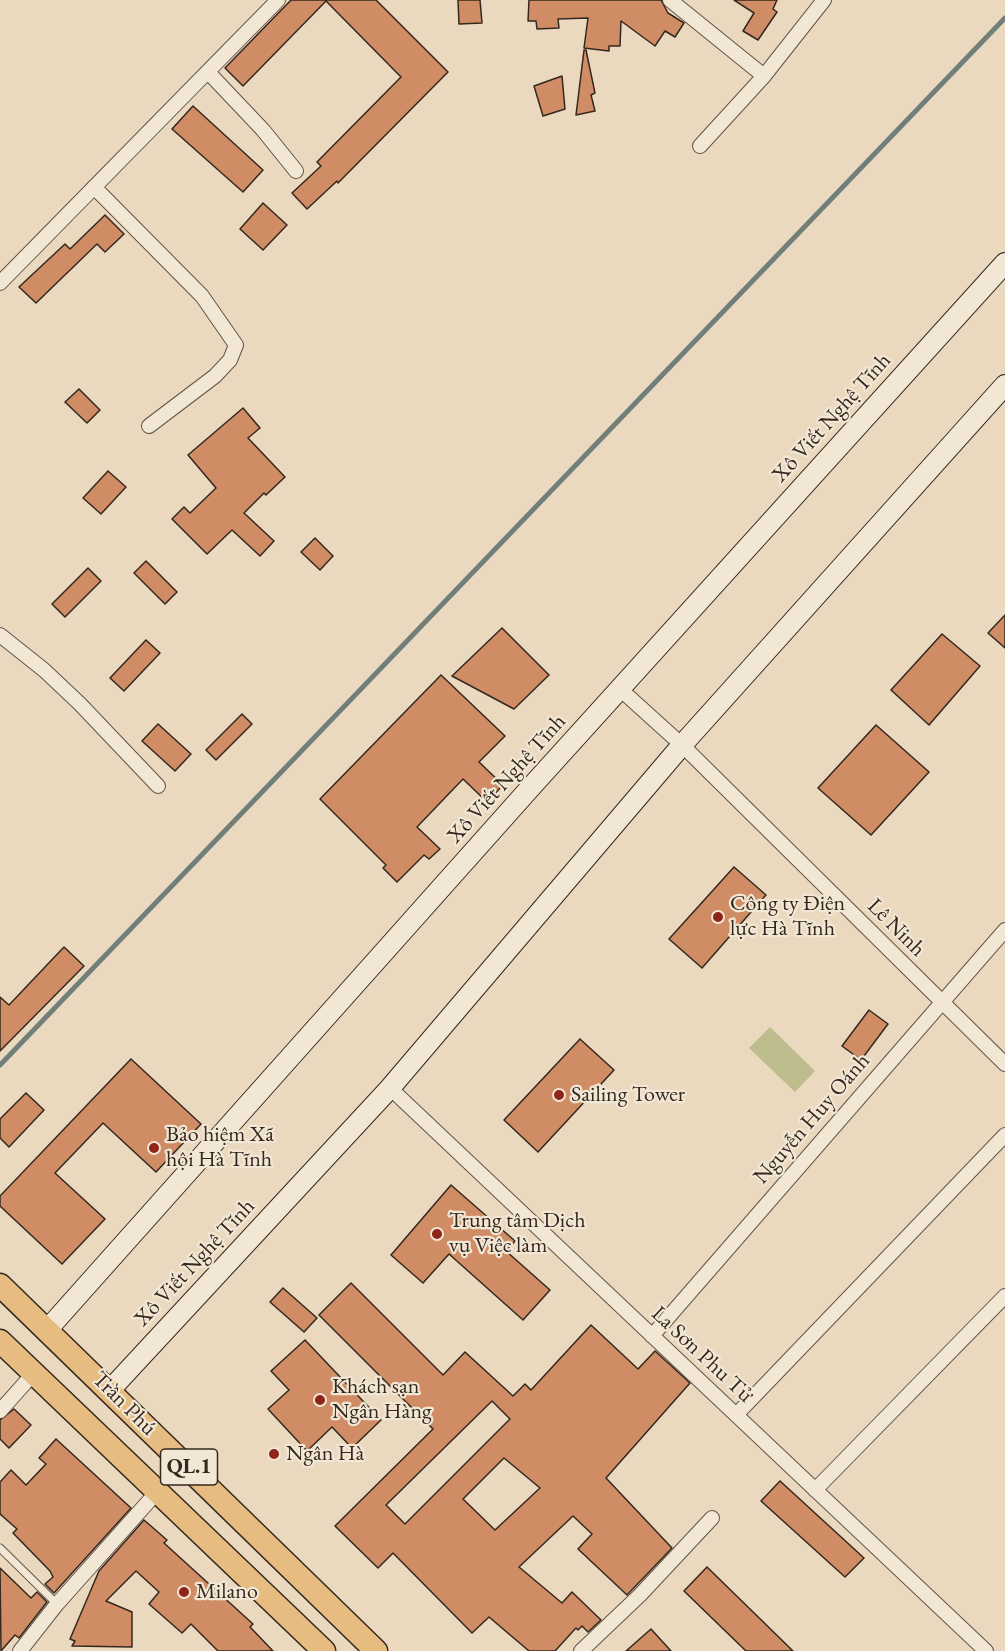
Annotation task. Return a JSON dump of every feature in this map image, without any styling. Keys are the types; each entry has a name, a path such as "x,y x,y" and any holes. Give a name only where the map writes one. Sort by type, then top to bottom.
{"main road":[{"name":"Trần Phú","path":"0,1285 376,1651"},
{"name":"Trần Phú","path":"0,1341 314,1647"}],"street":[{"path":"0,283 278,0"},
{"path":"670,0 764,76"},
{"path":"700,146 764,76 824,0"},
{"path":"208,72 262,130 296,171"},
{"path":"94,187 202,296 236,345 230,360 214,376 149,426"},
{"name":"Xô Viết Nghệ Tĩnh","path":"47,1330 620,689 1005,263"},
{"name":"Xô Viết Nghệ Tĩnh","path":"110,1390 390,1089 682,746 1005,385"},
{"path":"0,635 44,670 80,704 158,786"},
{"name":"Lê Ninh","path":"620,689 682,746 1005,1064"},
{"name":"Nguyễn Huy Oánh","path":"652,1336 1005,930"},
{"name":"La Sơn Phu Tử","path":"390,1089 986,1651"},
{"path":"736,1415 1005,1135"},
{"path":"815,1490 1005,1296"},
{"path":"0,1412 33,1374"},
{"path":"20,1651 57,1604 157,1492"},
{"path":"581,1651 640,1595 712,1518"}],"lane":[{"path":"0,1548 57,1604"}],"shaded area":[{"path":"770,1027 815,1071 795,1092 749,1048"}],"building":[{"path":"291,0 376,0 448,72 338,183 337,181 307,209 292,193 321,166 317,162 401,77 326,1 243,86 225,68"},
{"path":"458,0 480,0 482,23 459,24"},
{"path":"529,0 661,0 668,13 684,23 675,37 665,31 655,46 621,21 620,46 609,46 609,51 584,48 588,18 558,19 559,28 537,29 536,21 528,21"},
{"path":"734,0 777,0 773,9 777,12 758,40 743,31 754,13"},
{"path":"584,50 586,50 595,93 591,95 595,111 576,115"},
{"path":"562,76 565,109 543,116 534,86"},
{"path":"193,106 263,170 243,192 172,129"},
{"path":"263,203 287,225 263,250 240,229"},
{"path":"105,215 124,234 105,252 97,244 36,303 19,287 65,244 70,249"},
{"path":"79,389 100,410 87,423 65,402"},
{"path":"243,408 260,428 248,438 285,477 266,495 264,493 244,513 274,541 260,556 232,530 207,554 172,519 184,507 190,513 216,488 188,455"},
{"path":"108,471 126,487 101,514 83,498"},
{"path":"315,538 333,556 320,570 301,552"},
{"path":"146,561 177,592 165,604 134,573"},
{"path":"88,568 101,581 65,617 52,604"},
{"path":"1005,615 1005,648 988,633"},
{"path":"502,628 549,675 514,709 452,676"},
{"path":"942,634 980,666 929,725 891,690"},
{"path":"146,640 160,653 124,691 110,678"},
{"path":"441,675 505,736 479,762 503,785 487,802 463,779 417,827 440,849 429,859 424,855 397,882 383,868 386,865 320,799"},
{"path":"242,714 252,724 216,760 206,750"},
{"path":"158,724 191,754 175,771 142,741"},
{"path":"876,725 929,772 871,835 818,788"},
{"name":"Công ty Điện lực Hà Tĩnh","path":"734,867 766,895 702,968 669,939"},
{"path":"64,947 84,966 0,1051 0,997 9,1005"},
{"path":"869,1010 888,1024 861,1060 842,1046"},
{"name":"Sailing Tower","path":"580,1039 614,1070 538,1152 504,1120"},
{"name":"Bảo hiệm Xã hội Hà Tĩnh","path":"131,1059 201,1124 156,1172 103,1123 55,1173 105,1219 62,1264 0,1206 0,1196"},
{"path":"26,1093 44,1110 9,1147 0,1138 0,1119"},
{"path":"451,1185 515,1241 506,1251 550,1290 523,1320 449,1254 423,1283 391,1255"},
{"path":"351,1283 443,1375 465,1352 513,1396 525,1384 531,1390 591,1325 638,1369 655,1351 690,1383 606,1478 672,1548 627,1595 578,1549 592,1534 573,1516 519,1567 562,1603 572,1592 601,1620 588,1632 582,1626 578,1630 576,1628 555,1651 529,1651 489,1617 472,1633 393,1553 378,1568 335,1526 433,1429 319,1315","holes":["492,1401 510,1419 405,1524 386,1505","504,1458 540,1488 495,1530 463,1499"]},
{"path":"283,1288 317,1318 304,1332 270,1302"},
{"name":"Khách sạn Ngân Hàng","path":"305,1340 381,1420 352,1448 332,1427 307,1451 268,1409 289,1390 271,1371"},
{"path":"14,1409 31,1425 9,1448 0,1439 0,1420"},
{"path":"56,1439 131,1508 54,1593 45,1584 53,1577 50,1571 13,1533 17,1529 0,1514 0,1482 11,1470 26,1485 46,1464 39,1458"},
{"path":"780,1481 864,1558 845,1577 761,1501"},
{"path":"144,1520 167,1540 164,1543 253,1624 250,1627 273,1651 218,1651 191,1624 182,1633 149,1604 159,1592 136,1571 106,1601 132,1612 132,1647 72,1646 75,1641 70,1639 99,1571"},
{"path":"707,1567 793,1651 746,1651 684,1591"},
{"path":"0,1568 31,1598 37,1592 47,1602 19,1638 15,1635 1,1651"},
{"path":"651,1629 671,1651 626,1651"}],"waterway":[{"path":"0,1065 1005,18"}],"place":[{"name":"Công ty Điện lực Hà Tĩnh","path":"718,917"},
{"name":"Sailing Tower","path":"559,1095"},
{"name":"Bảo hiệm Xã hội Hà Tĩnh","path":"154,1148"},
{"name":"Trung tâm Dịch vụ Việc làm","path":"437,1234"},
{"name":"Khách sạn Ngân Hàng","path":"320,1400"},
{"name":"Ngân Hà","path":"274,1454"},
{"name":"Milano","path":"184,1592"}]}
